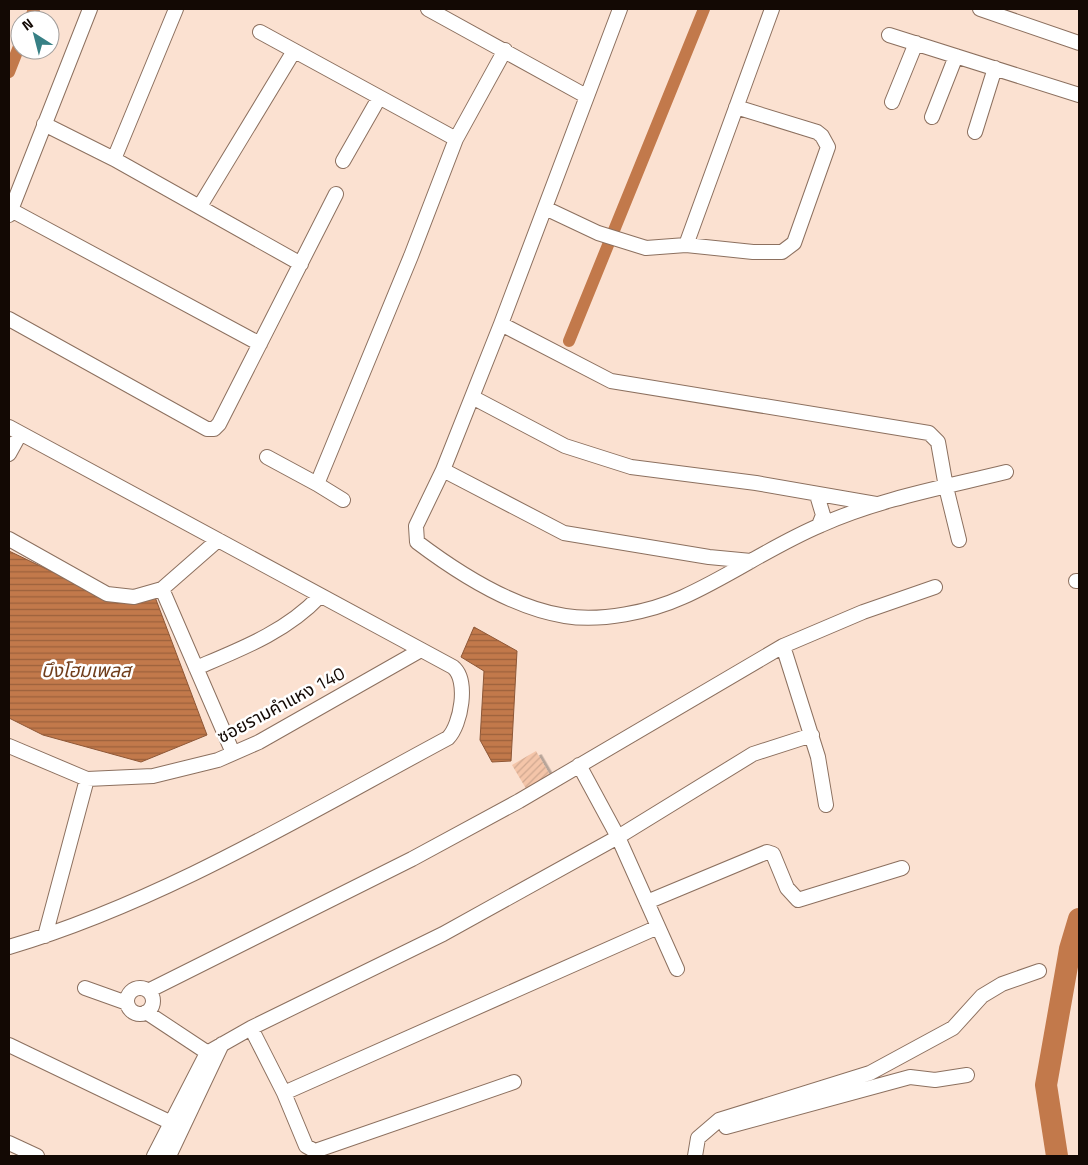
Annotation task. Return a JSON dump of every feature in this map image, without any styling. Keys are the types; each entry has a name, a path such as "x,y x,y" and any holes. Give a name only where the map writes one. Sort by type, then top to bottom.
{"street":[{"path":"90,9 10,213 260,344"},
{"path":"114,159 176,9"},
{"path":"428,9 586,96"},
{"path":"620,9 501,324 443,470 416,526 417,542 474,579 534,608 564,616 589,618 630,613 682,597 819,525 880,505 1006,472"},
{"path":"686,245 772,9"},
{"path":"980,9 1079,42"},
{"path":"260,32 456,139"},
{"path":"889,35 1079,96"},
{"path":"892,102 916,43"},
{"path":"317,484 411,256 456,139 505,50"},
{"path":"200,206 294,51"},
{"path":"932,117 956,56"},
{"path":"975,132 995,68"},
{"path":"344,161 380,98"},
{"path":"545,208 598,233 646,248 686,245 753,252 782,252 794,243 828,147 817,132 736,107"},
{"path":"44,124 114,159 301,264"},
{"path":"9,319 207,430 214,429 219,424 336,194"},
{"path":"501,324 611,381 929,433 938,442 946,487 959,540"},
{"path":"472,397 565,446 631,467 756,483 880,505"},
{"path":"9,454 14,430 453,667 460,675 460,717 457,728 448,738 224,858 89,920 45,936 9,946"},
{"path":"268,457 343,500"},
{"path":"443,470 564,533 709,557 751,561"},
{"path":"818,494 823,515 819,525"},
{"path":"9,539 107,594 134,597 162,589 218,540"},
{"path":"127,1003 131,991 139,988 148,991 412,859 579,765 783,646 862,612 935,587"},
{"path":"162,589 234,753"},
{"path":"196,668 280,630 304,613 320,596"},
{"path":"783,646 812,734 826,805"},
{"name":"ซอยรามคำแหง 140","path":"9,746 87,779 153,776 218,760 259,742 421,650"},
{"path":"154,1156 176,1125 212,1056 222,1044 443,934 618,837 753,754 812,734"},
{"path":"579,765 618,837 677,969"},
{"path":"45,936 87,779"},
{"path":"647,902 767,852 774,854 787,888 798,900 902,868"},
{"path":"284,1094 658,927"},
{"path":"793,1103 870,1073 893,1061 953,1028 982,996 995,988 1038,971"},
{"path":"85,988 127,1003 136,1013 146,1012 212,1056"},
{"path":"146,1012 152,1002 148,991"},
{"path":"251,1028 284,1094 306,1146 315,1151 514,1082"},
{"path":"9,1045 176,1125"},
{"path":"695,1156 698,1138 703,1131 719,1120 910,1077 935,1080 968,1075"},
{"path":"169,1156 176,1125"},
{"path":"9,1143 36,1156"}],"water":[{"name":"บึงโฮมเพลส","path":"9,551 117,603 155,597 207,735 141,762 43,735 9,718"},
{"path":"474,627 517,651 511,761 492,762 480,740 484,671 461,657"}],"building":[{"path":"536,751 551,777 528,792 512,765"}],"waterway":[{"path":"569,341 704,9"},
{"path":"9,72 14,60"},
{"path":"1057,1156 1046,1085 1070,949 1079,919"}]}
